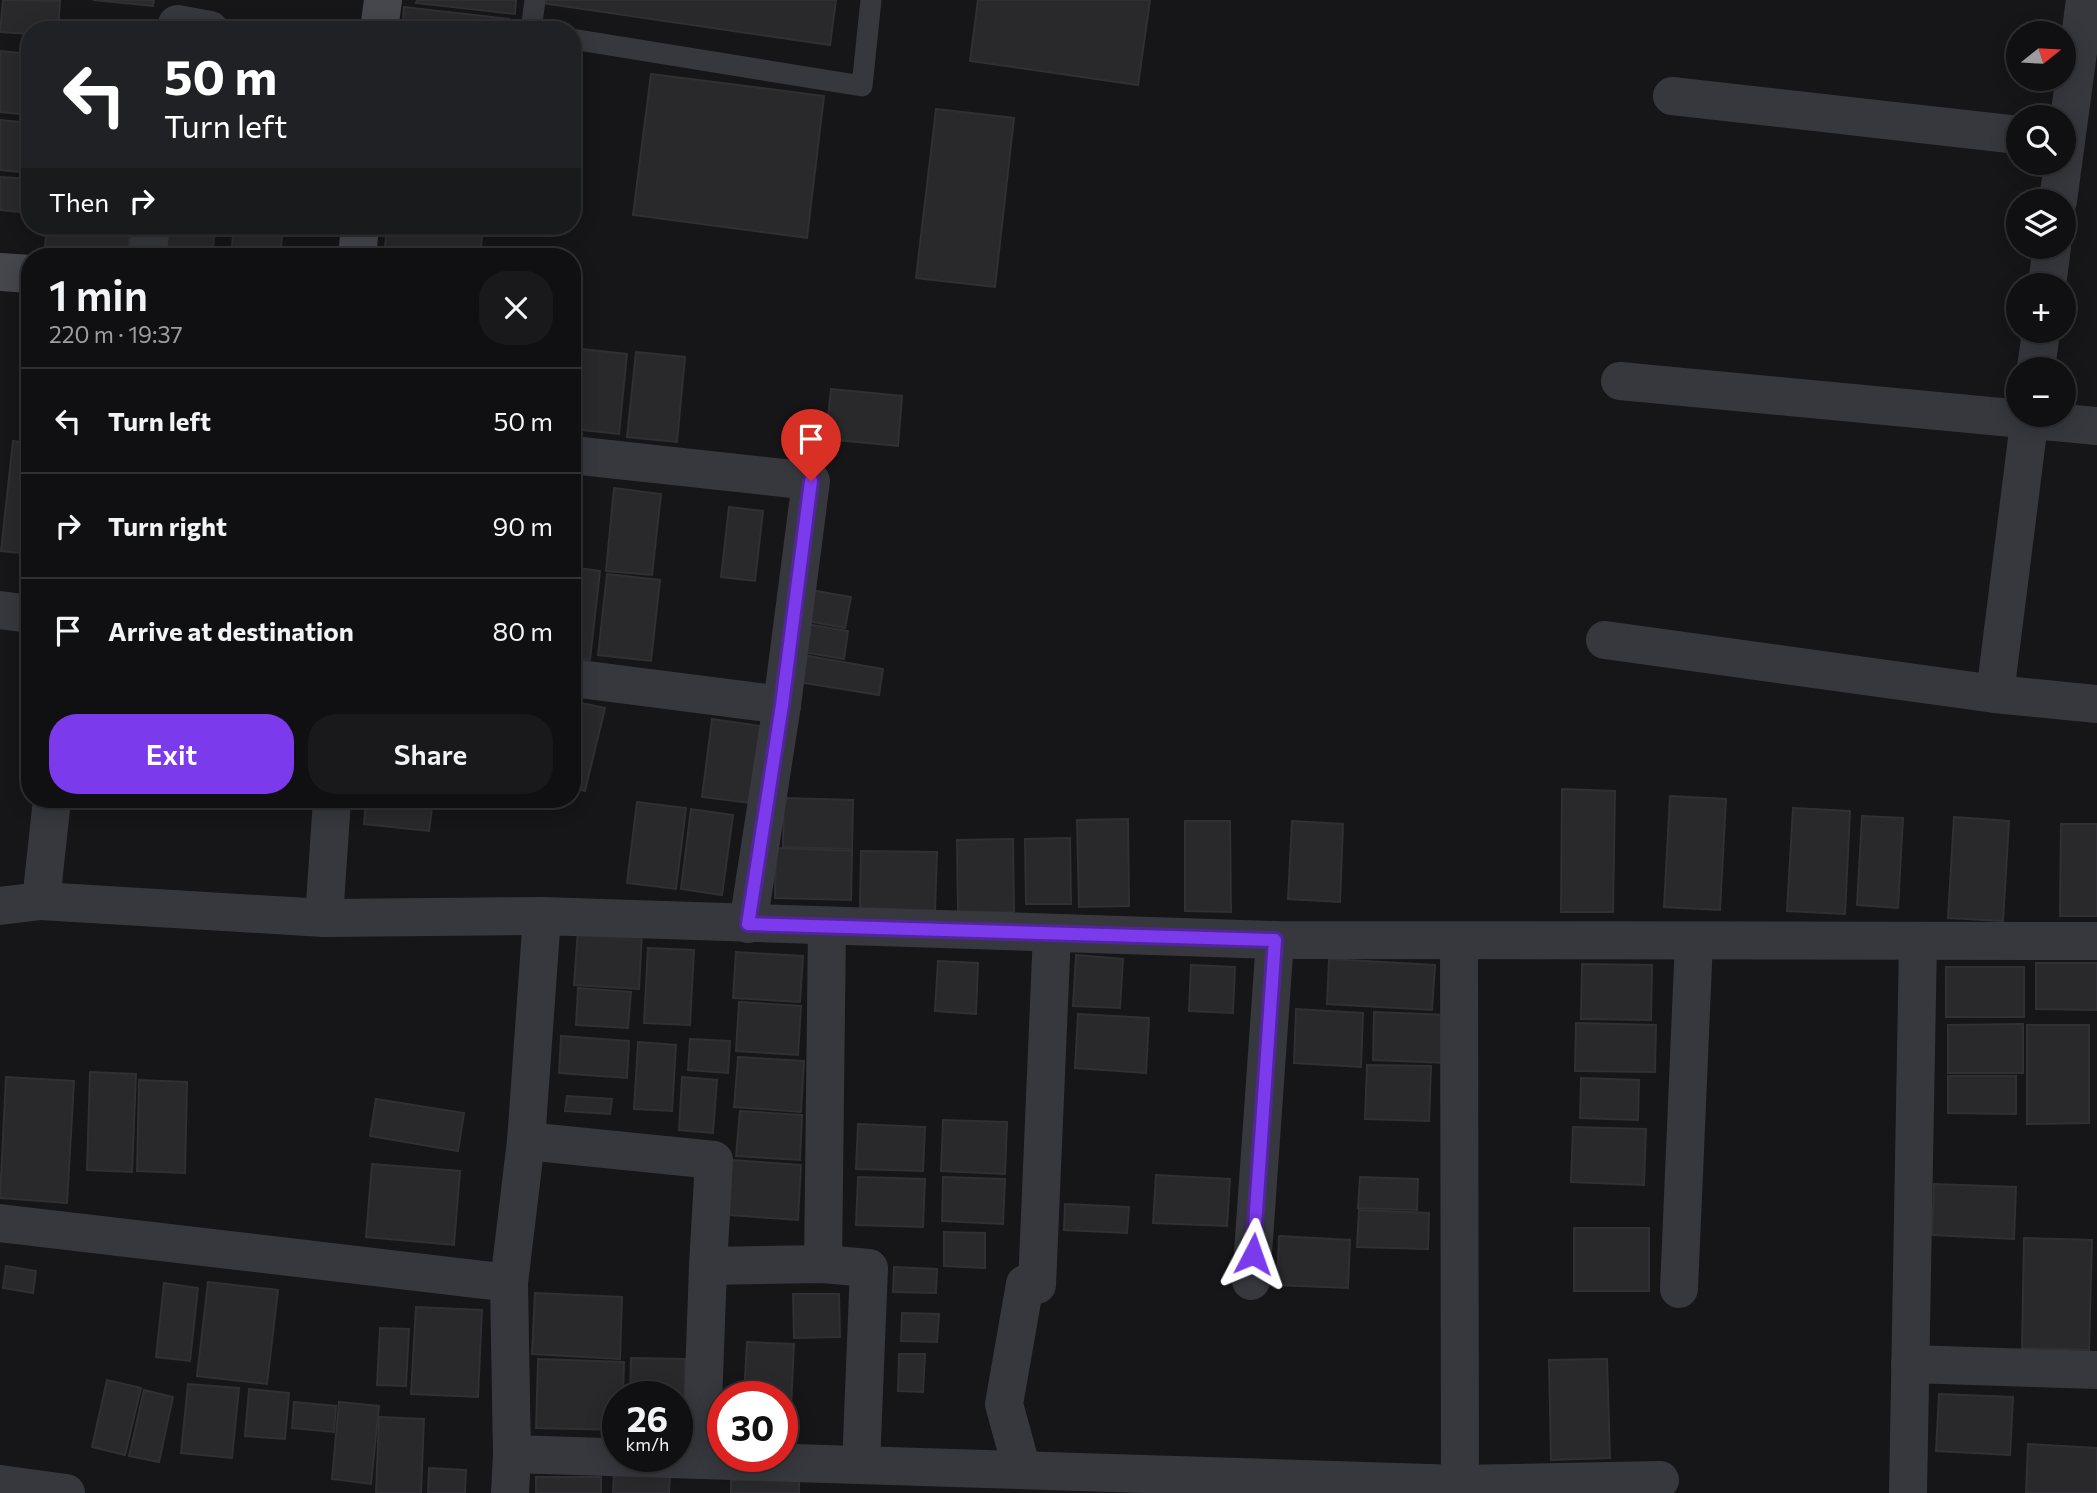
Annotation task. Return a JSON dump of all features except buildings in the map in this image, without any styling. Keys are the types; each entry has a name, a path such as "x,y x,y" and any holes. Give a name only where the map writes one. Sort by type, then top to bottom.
{"street":[{"path":"380,21 383,0"},
{"path":"2076,142 2085,0"},
{"path":"1672,96 2006,134"},
{"path":"0,272 21,273"},
{"path":"1620,381 2006,415"},
{"path":"2076,423 2097,426"},
{"path":"1996,694 2029,427"},
{"path":"581,456 811,481 782,705 748,924"},
{"path":"0,610 21,613"},
{"path":"1605,640 1996,694 2097,704"},
{"path":"581,679 782,705"},
{"path":"41,901 51,808"},
{"path":"324,918 331,808"},
{"path":"0,906 41,901 324,918 542,916 1275,940 2097,941"},
{"path":"510,1493 512,1454 509,1283 526,1141 542,916"},
{"path":"824,1264 827,926"},
{"path":"1022,1470 1004,1404 1031,1284 1052,933"},
{"path":"1251,1280 1275,940"},
{"path":"1460,941 1460,1489"},
{"path":"1679,1289 1694,941"},
{"path":"1908,1493 1918,941"},
{"path":"526,1141 714,1160 701,1460"},
{"path":"0,1223 509,1283"},
{"path":"708,1266 824,1264 869,1268 861,1465"},
{"path":"1910,1364 2097,1370"},
{"path":"512,1454 1022,1470 1460,1489 1660,1480"},
{"path":"0,1484 66,1493"}],"lane":[{"path":"532,21 535,0"},
{"path":"581,40 862,86 871,0"}],"route":[{"path":"811,481 782,705 748,924 1275,940 1253,1254"}]}
